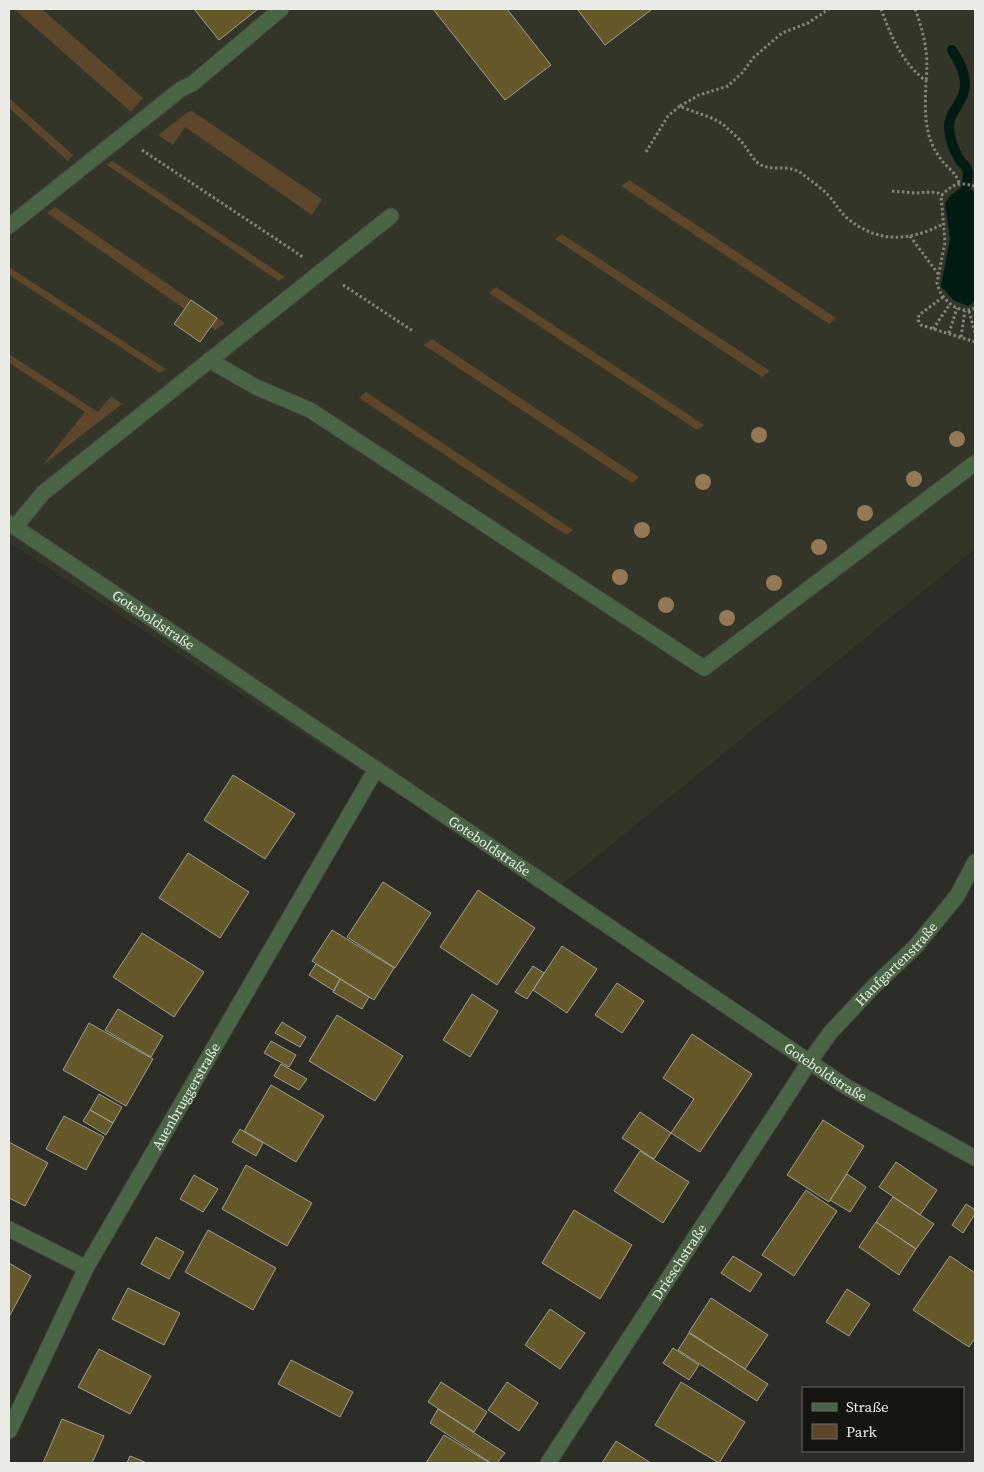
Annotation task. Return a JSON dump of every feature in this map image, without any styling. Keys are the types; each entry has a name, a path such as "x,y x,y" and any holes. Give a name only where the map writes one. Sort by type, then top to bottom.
{"street":[{"path":"9,226 181,89 192,84 281,9"},
{"path":"12,525 43,492 391,216"},
{"path":"209,360 256,387 310,410 704,668 975,463"},
{"name":"Goteboldstraße","path":"12,525 376,768 845,1086 975,1158"},
{"name":"Auenbruggerstraße","path":"9,1431 86,1268 376,768"},
{"name":"Hanfgartenstraße","path":"810,1061 830,1033 873,987 916,946 956,896 975,862"},
{"name":"Drieschstraße","path":"548,1463 810,1061"},
{"path":"9,1229 86,1268"}],"path":[{"path":"646,152 668,116 680,106 699,95 728,86 742,73 754,57 782,33 808,23 830,9"},
{"path":"881,9 903,58 916,74 926,81"},
{"path":"915,9 925,38 928,63 925,117 927,131 932,146 939,157 961,183"},
{"path":"680,106 724,126 742,142 758,163 769,168 780,169 789,167 799,172 828,195 847,218 861,227 891,238 923,233 943,224"},
{"path":"136,146 413,331"},
{"path":"974,186 961,183 952,186 941,196 945,242 937,283 938,289 950,304 967,311 975,309"},
{"path":"892,191 932,192 938,193 941,196"},
{"path":"910,236 939,275"},
{"path":"943,297 919,315 918,320 921,324 975,342"},
{"path":"933,328 950,304"},
{"path":"949,333 956,308"},
{"path":"967,311 975,333"},
{"path":"961,337 967,311"}],"shaded area":[{"path":"9,9 975,9 975,549 552,893 200,668 9,542"},
{"path":"966,187 975,192 975,301 968,306 953,300 941,286 950,239 945,203 951,195 959,189"}],"green space":[{"path":"14,9 42,9 143,98 131,112"},
{"path":"9,98 73,155 68,161 9,108"},
{"path":"192,111 322,199 312,215 185,127 173,145 158,135"},
{"path":"112,161 285,277 279,281 107,165"},
{"path":"629,180 836,318 829,324 621,186"},
{"path":"55,207 225,323 215,330 47,213"},
{"path":"562,234 770,371 762,377 555,239"},
{"path":"9,267 166,369 160,373 9,275"},
{"path":"496,287 704,425 697,430 489,293"},
{"path":"432,339 639,477 632,483 424,345"},
{"path":"9,354 98,412 111,396 122,404 42,466 85,412 9,363"},
{"path":"366,392 573,530 566,535 359,398"}],"building":[{"path":"194,9 258,9 219,40"},
{"path":"433,9 507,9 551,65 505,100"},
{"path":"577,9 650,9 651,10 605,45"},
{"path":"191,300 217,318 200,342 174,324"},
{"path":"233,775 295,814 265,859 204,820"},
{"path":"188,853 249,892 220,938 159,898"},
{"path":"383,882 431,913 395,968 347,937"},
{"path":"478,890 535,928 497,985 440,947"},
{"path":"332,930 394,968 374,1000 312,961"},
{"path":"142,933 204,972 174,1017 113,977"},
{"path":"562,946 597,969 567,1013 533,990"},
{"path":"316,964 340,979 334,991 309,975"},
{"path":"533,966 544,973 527,999 515,992"},
{"path":"340,979 369,997 362,1009 333,992"},
{"path":"617,983 644,1001 622,1033 595,1015"},
{"path":"472,994 498,1011 470,1057 443,1040"},
{"path":"118,1009 163,1036 151,1057 105,1030"},
{"path":"337,1015 403,1056 375,1101 309,1061"},
{"path":"282,1022 306,1037 300,1047 275,1033"},
{"path":"89,1023 153,1059 126,1106 63,1070"},
{"path":"692,1034 752,1074 700,1152 671,1133 694,1099 663,1078"},
{"path":"271,1041 296,1055 289,1067 264,1053"},
{"path":"281,1064 307,1079 299,1090 274,1076"},
{"path":"271,1085 324,1116 296,1162 244,1131"},
{"path":"99,1094 122,1107 113,1123 90,1110"},
{"path":"90,1110 113,1123 106,1135 83,1121"},
{"path":"640,1112 671,1133 654,1159 622,1138"},
{"path":"64,1116 104,1137 86,1170 46,1149"},
{"path":"823,1120 864,1146 829,1202 787,1175"},
{"path":"240,1129 263,1143 256,1156 232,1142"},
{"path":"9,1142 48,1163 25,1206 9,1198"},
{"path":"640,1151 689,1182 663,1223 614,1191"},
{"path":"896,1162 937,1190 920,1215 879,1187"},
{"path":"246,1165 312,1203 287,1246 222,1209"},
{"path":"847,1174 866,1187 850,1212 830,1200"},
{"path":"194,1175 218,1189 203,1212 180,1199"},
{"path":"806,1190 837,1211 794,1276 762,1255"},
{"path":"893,1197 934,1224 916,1249 876,1222"},
{"path":"966,1204 975,1210 975,1214 963,1233 952,1225"},
{"path":"574,1210 632,1245 600,1299 542,1263"},
{"path":"876,1222 916,1249 899,1275 859,1247"},
{"path":"208,1230 276,1268 253,1310 185,1272"},
{"path":"156,1237 184,1252 169,1279 141,1264"},
{"path":"733,1256 762,1274 750,1292 721,1273"},
{"path":"950,1256 975,1273 975,1338 969,1347 913,1310"},
{"path":"9,1263 31,1276 9,1317"},
{"path":"128,1288 180,1313 164,1345 112,1319"},
{"path":"847,1289 870,1304 849,1336 826,1322"},
{"path":"711,1298 768,1335 745,1369 689,1332"},
{"path":"550,1309 585,1333 560,1369 525,1345"},
{"path":"689,1333 768,1384 757,1401 678,1350"},
{"path":"673,1348 699,1365 689,1380 663,1363"},
{"path":"99,1349 151,1376 130,1414 78,1387"},
{"path":"291,1360 353,1392 340,1417 278,1384"},
{"path":"441,1382 487,1412 474,1432 428,1402"},
{"path":"507,1382 538,1403 519,1431 488,1410"},
{"path":"681,1382 745,1422 719,1463 655,1425"},
{"path":"438,1409 505,1453 497,1463 491,1463 430,1423"},
{"path":"62,1419 104,1436 92,1463 43,1463"},
{"path":"444,1435 490,1463 426,1463"},
{"path":"616,1441 651,1463 602,1463"},
{"path":"130,1456 147,1463 127,1463"}],"waterway":[{"path":"952,50 962,68 965,88 951,118 949,129 955,152 966,166 968,172 966,187"}]}
